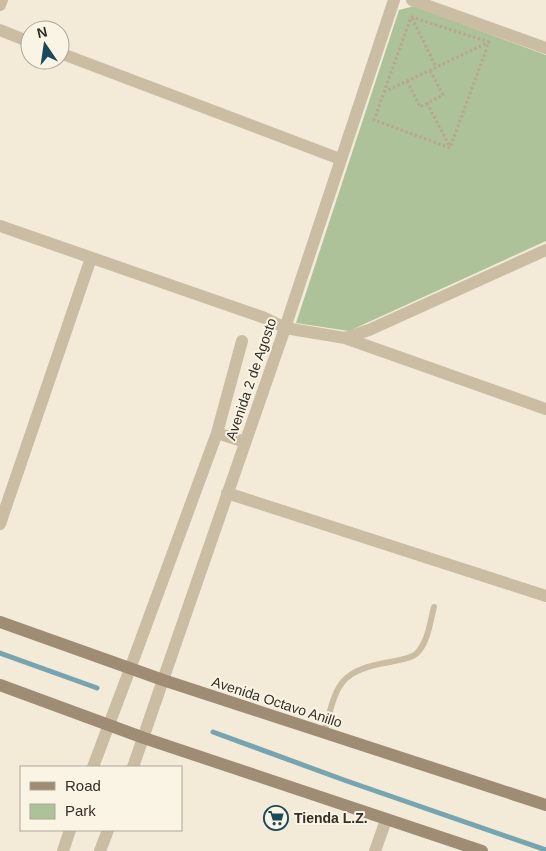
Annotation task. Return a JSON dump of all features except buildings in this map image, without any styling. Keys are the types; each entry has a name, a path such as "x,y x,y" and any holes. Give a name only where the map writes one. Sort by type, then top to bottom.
{"main road":[{"name":"Avenida Octavo Anillo","path":"0,622 130,669 546,805"},
{"path":"0,685 144,738 482,851"}],"street":[{"path":"0,5 2,0"},
{"name":"Avenida 2 de Agosto","path":"132,766 144,738 285,328 394,0"},
{"path":"412,0 546,48"},
{"path":"0,30 20,38"},
{"path":"70,57 340,159"},
{"path":"0,226 265,318 285,328 345,338 546,409"},
{"path":"345,338 369,330 546,250"},
{"path":"0,524 91,258"},
{"name":"Avenida 2 de Agosto","path":"93,766 217,433 242,341"},
{"path":"217,433 245,442"},
{"path":"227,493 546,596"},
{"path":"375,851 386,820"},
{"path":"62,851 70,831"},
{"path":"100,851 108,831"}],"lane":[{"path":"324,733 336,690 349,674 372,665 415,655 424,643 434,607"}],"path":[{"path":"411,17 489,42"},
{"path":"411,17 436,67"},
{"path":"411,17 374,120 450,148"},
{"path":"384,92 489,42"},
{"path":"450,148 489,42"},
{"path":"407,81 420,107 443,95 430,70"},
{"path":"427,103 450,148"}],"green space":[{"path":"414,6 546,55 546,241 349,331 296,323 399,10"}],"waterway":[{"path":"0,653 97,688"},
{"path":"213,732 546,850"}],"place":[{"name":"Tienda L.Z.","path":"276,818"}]}
